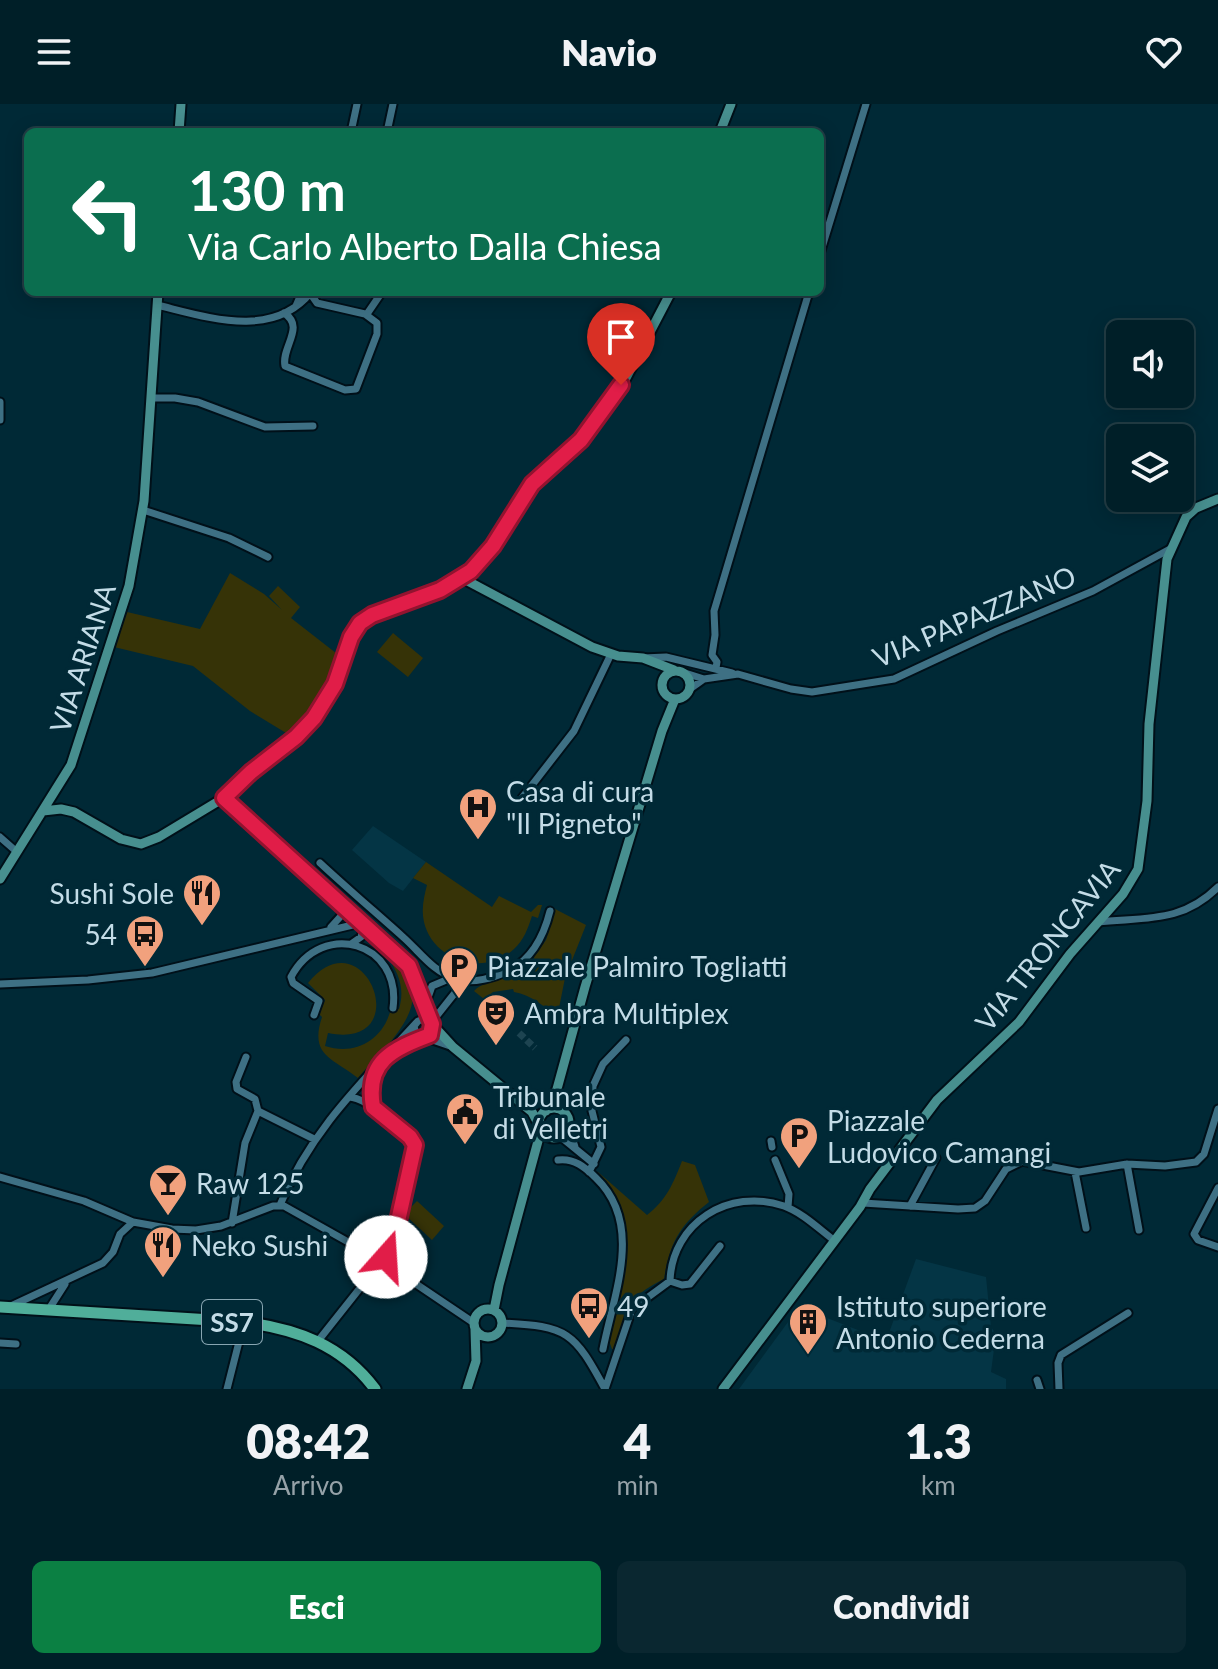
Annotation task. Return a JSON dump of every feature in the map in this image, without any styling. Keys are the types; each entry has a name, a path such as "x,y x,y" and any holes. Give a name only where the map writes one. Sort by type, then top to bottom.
{"main road":[{"name":"SS7","path":"4,1307 244,1322 286,1329 318,1341 349,1361 375,1389"}],"street":[{"path":"179,128 181,104"},
{"path":"352,128 357,104"},
{"path":"388,128 393,104"},
{"path":"722,128 731,104"},
{"path":"824,241 866,104"},
{"name":"VIA ARIANA","path":"0,879 74,757 129,586 143,510 158,296"},
{"path":"295,308 300,296"},
{"path":"157,305 232,322 284,313 295,308 306,296"},
{"path":"284,313 294,325 283,358 285,366 349,391 356,389 378,332 376,322 367,314 317,303 313,296"},
{"path":"367,314 379,296"},
{"path":"43,811 61,809 74,812 124,840 141,844 156,839 224,798 314,718 335,684 351,637 360,623 372,615 424,597 462,578 493,546 532,484 581,440 596,421 631,371 669,296"},
{"path":"716,668 717,662 712,655 714,611 808,296"},
{"path":"151,398 198,402 265,427 313,426"},
{"path":"0,402 0,420"},
{"name":"VIA TRONCAVIA","path":"723,1389 937,1100 1016,1026 1063,963 1123,894 1141,860 1147,801 1150,708 1170,549 1186,517 1217,500"},
{"path":"143,510 225,537 268,557"},
{"name":"VIA PAPAZZANO","path":"462,578 585,644 611,654 666,657 812,692 897,678 1093,591 1170,549"},
{"path":"522,798 576,727 611,654"},
{"name":"VIA PAPAZZANO","path":"643,658 674,670"},
{"path":"654,664 667,693"},
{"path":"500,1328 494,1310 499,1285 536,1155 540,1128 557,1089 662,731 667,674 674,670 685,673 690,680 690,689 684,696 667,693"},
{"name":"VIA PAPAZZANO","path":"685,673 704,679 738,674"},
{"name":"VIA PAPAZZANO","path":"690,689 704,679"},
{"path":"224,798 409,966 431,1023 431,1032 383,1059 372,1080 373,1107"},
{"path":"0,837 17,852"},
{"path":"320,863 433,967 454,978 468,981 485,979 521,963 536,946 550,911"},
{"path":"324,890 336,878"},
{"path":"1098,922 1182,913 1199,904 1218,887"},
{"path":"327,930 339,918 342,905"},
{"path":"0,984 146,974 363,924"},
{"path":"351,944 361,937 363,924"},
{"path":"367,950 381,940"},
{"path":"314,1015 320,1006 319,1001 293,983 291,975 316,950 335,944 351,944 378,958 393,986 393,1008"},
{"path":"400,958 412,946"},
{"path":"409,966 420,955"},
{"path":"425,1006 432,986 440,980 454,978"},
{"path":"431,1023 458,989 454,978"},
{"path":"419,992 415,1031 423,1037 453,1047"},
{"path":"0,1177 91,1203 133,1222 187,1230 232,1223 280,1205 314,1139 417,1022 425,1019 453,1047 532,1112 547,1137 558,1138 576,1149 615,1203 624,1247 603,1349"},
{"path":"592,1168 601,1145 592,1111 593,1086 603,1064 626,1040"},
{"path":"232,1223 245,1143 258,1111 256,1100 236,1085 246,1057"},
{"path":"557,1089 563,1111 569,1118 576,1149"},
{"path":"318,1341 382,1261 394,1239 415,1147 410,1137 373,1107 361,1099 349,1097"},
{"path":"532,1112 555,1108 563,1111"},
{"path":"863,1203 958,1209 980,1206 1005,1170 1017,1162 1029,1161 1075,1172 1127,1164 1170,1165 1197,1161 1203,1155 1218,1109"},
{"path":"258,1111 314,1139"},
{"path":"536,1155 569,1128"},
{"path":"910,1206 936,1158"},
{"path":"558,1160 572,1160 592,1168"},
{"path":"775,1160 789,1194 788,1207"},
{"path":"1127,1164 1139,1230"},
{"path":"1075,1172 1086,1228"},
{"path":"1218,1188 1194,1234 1198,1240 1218,1247"},
{"path":"670,1281 672,1262 681,1240 694,1224 723,1206 747,1200 788,1207 835,1241"},
{"path":"280,1205 382,1261 474,1326 484,1337 492,1337 500,1328 544,1325 568,1335 585,1353 605,1389"},
{"path":"4,1307 67,1281 105,1261 113,1252 118,1236 133,1222"},
{"path":"670,1281 690,1284 720,1246"},
{"path":"44,1309 67,1281"},
{"path":"605,1389 631,1311 641,1300 670,1281"},
{"path":"476,1361 474,1326 499,1285"},
{"path":"44,1309 45,1291"},
{"path":"59,1292 61,1302 69,1311"},
{"path":"480,1312 494,1310"},
{"path":"1059,1389 1058,1363 1062,1354 1128,1313"},
{"path":"227,1389 244,1322"},
{"path":"467,1389 476,1361 500,1328"},
{"path":"0,1343 16,1344"},
{"path":"1037,1380 1040,1389"}],"shaded area":[{"path":"230,573 264,594 282,610 269,596 278,586 300,607 291,618 341,657 314,708 291,736 250,711 193,666 114,647 127,612 200,629"},
{"path":"393,633 423,658 408,677 377,652"},
{"path":"373,826 426,862 403,891 389,883 352,850"},
{"path":"426,862 492,907 499,896 531,912 542,905 538,918 532,916 520,942 502,957 475,963 449,955 429,936 423,908 427,885 413,878"},
{"path":"555,909 586,925 565,978 557,1018 513,989 493,992 484,999 474,991 500,978 529,974 535,968 534,957 546,940"},
{"path":"388,957 410,981 413,994 411,1007 398,1033 358,1078 321,1048 319,1030 322,1017 319,1014 325,1000 308,983 329,966 348,964 363,973 373,988 376,1007 371,1023 355,1033 328,1033 325,1046 336,1049 357,1047 367,1043 382,1029 391,1008 399,1009 400,982"},
{"path":"682,1161 695,1165 709,1202 678,1235 669,1255 664,1279 634,1299 615,1349 612,1349 608,1338 624,1273 626,1231 621,1211 611,1192 595,1175 598,1172 647,1215 664,1197"},
{"path":"417,1201 444,1226 432,1240 404,1214"},
{"path":"916,1259 986,1277 991,1327 996,1334 991,1372 1006,1379 1006,1389 739,1389 799,1307 886,1341"}],"tunnel":[{"path":"490,1010 505,1022"},
{"path":"519,1033 535,1048"}],"place":[{"name":"Casa di cura \"Il Pigneto\"","path":"478,841"},
{"name":"Sushi Sole","path":"202,927"},
{"name":"54","path":"145,968"},
{"name":"Piazzale Palmiro Togliatti","path":"459,1000"},
{"name":"Ambra Multiplex","path":"496,1047"},
{"name":"Tribunale di Velletri","path":"465,1146"},
{"name":"Piazzale Ludovico Camangi","path":"799,1170"},
{"name":"Raw 125","path":"168,1217"},
{"name":"Neko Sushi","path":"163,1279"},
{"name":"49","path":"589,1340"},
{"name":"Istituto superiore Antonio Cederna","path":"808,1356"}],"route":[{"path":"386,1257 394,1239 415,1145 410,1137 373,1107 372,1080 386,1056 430,1035 432,1024 409,966 224,798 314,718 335,684 351,637 360,623 372,615 440,590 471,571 493,546 532,484 581,440 621,385"}]}
